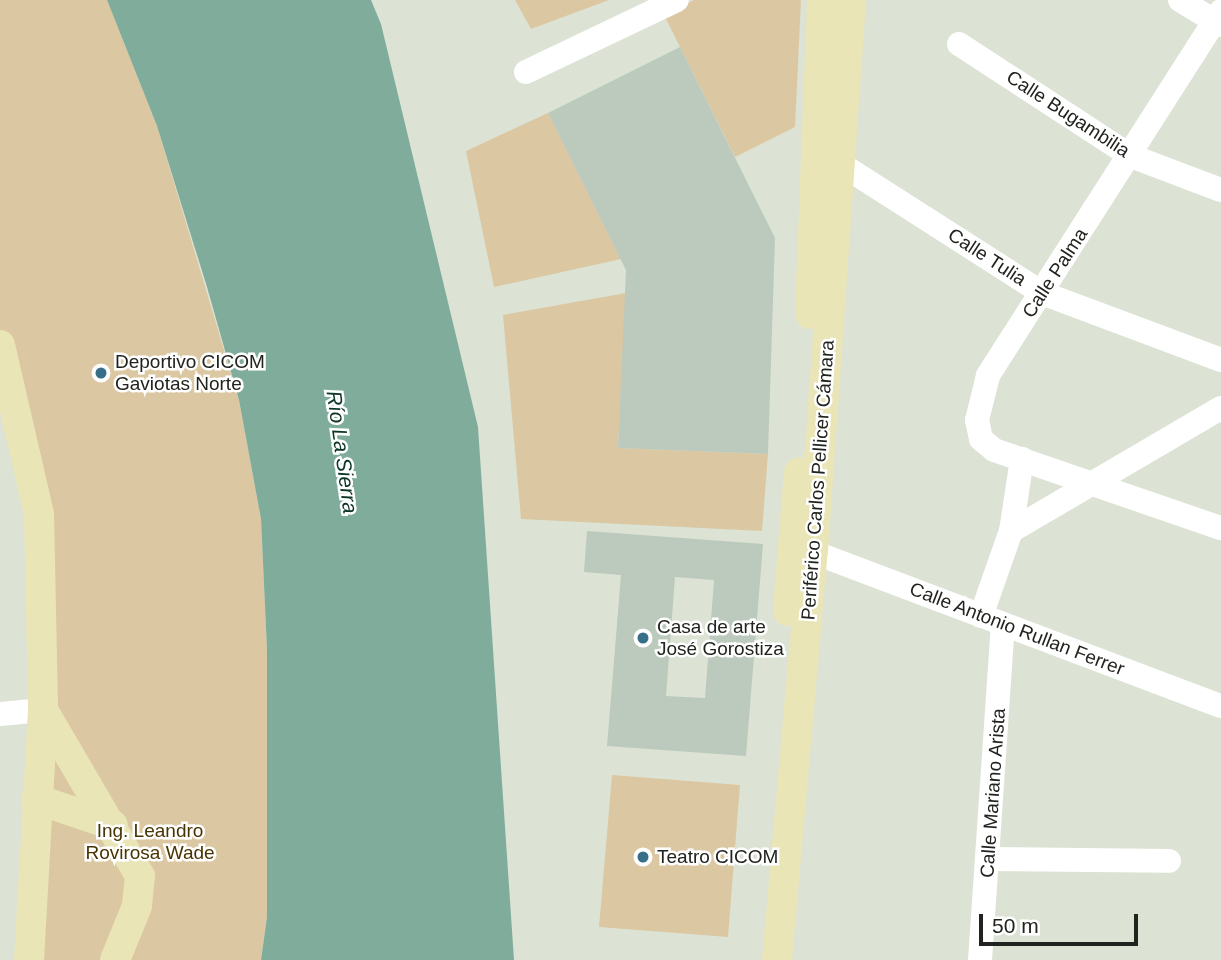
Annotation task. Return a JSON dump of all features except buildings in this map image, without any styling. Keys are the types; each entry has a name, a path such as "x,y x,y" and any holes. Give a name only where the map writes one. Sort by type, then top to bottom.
{"main road":[{"name":"Periférico Carlos Pellicer Cámara","path":"777,960 803,548 822,0"},
{"name":"Periférico Carlos Pellicer Cámara","path":"761,960 841,164 851,0"},
{"path":"0,345 39,514 43,709 29,960"},
{"path":"43,709 113,825 140,876 137,906 115,960"},
{"path":"36,799 113,825"}],"street":[{"path":"526,72 677,0"},
{"path":"1180,0 1219,19"},
{"name":"Calle Palma","path":"1219,19 988,376 977,406 984,443 1022,459 1093,481 1221,528"},
{"name":"Calle Bugambilia","path":"959,44 1131,156 1221,190"},
{"name":"Calle Tulia","path":"816,148 1042,293 1221,360"},
{"path":"1011,531 1221,408"},
{"name":"Calle Mariano Arista","path":"980,960 990,859 992,621 1011,531 1022,459"},
{"name":"Calle Antonio Rullan Ferrer","path":"803,548 1221,706"},
{"path":"0,714 43,709"},
{"path":"990,859 1169,861"}],"green space":[{"name":"Ing. Leandro Rovirosa Wade","path":"0,0 107,0 157,126 239,400 261,519 267,650 267,917 261,960 29,960 39,514 0,361"},
{"path":"515,0 609,0 531,29"},
{"path":"694,0 801,0 795,127 735,157 664,15"},
{"path":"548,113 621,259 494,287 466,151"},
{"path":"626,293 618,448 768,454 762,531 521,519 503,315"},
{"path":"612,775 740,785 728,937 599,927"}],"water":[{"name":"Río La Sierra","path":"107,0 371,0 381,24 478,427 514,960 261,960 267,917 267,650 261,519 239,400 207,287 157,126"}],"place":[{"name":"Deportivo CICOM Gaviotas Norte","path":"101,373"},
{"name":"Casa de arte José Gorostiza","path":"643,638"},
{"name":"Teatro CICOM","path":"643,857"}]}
